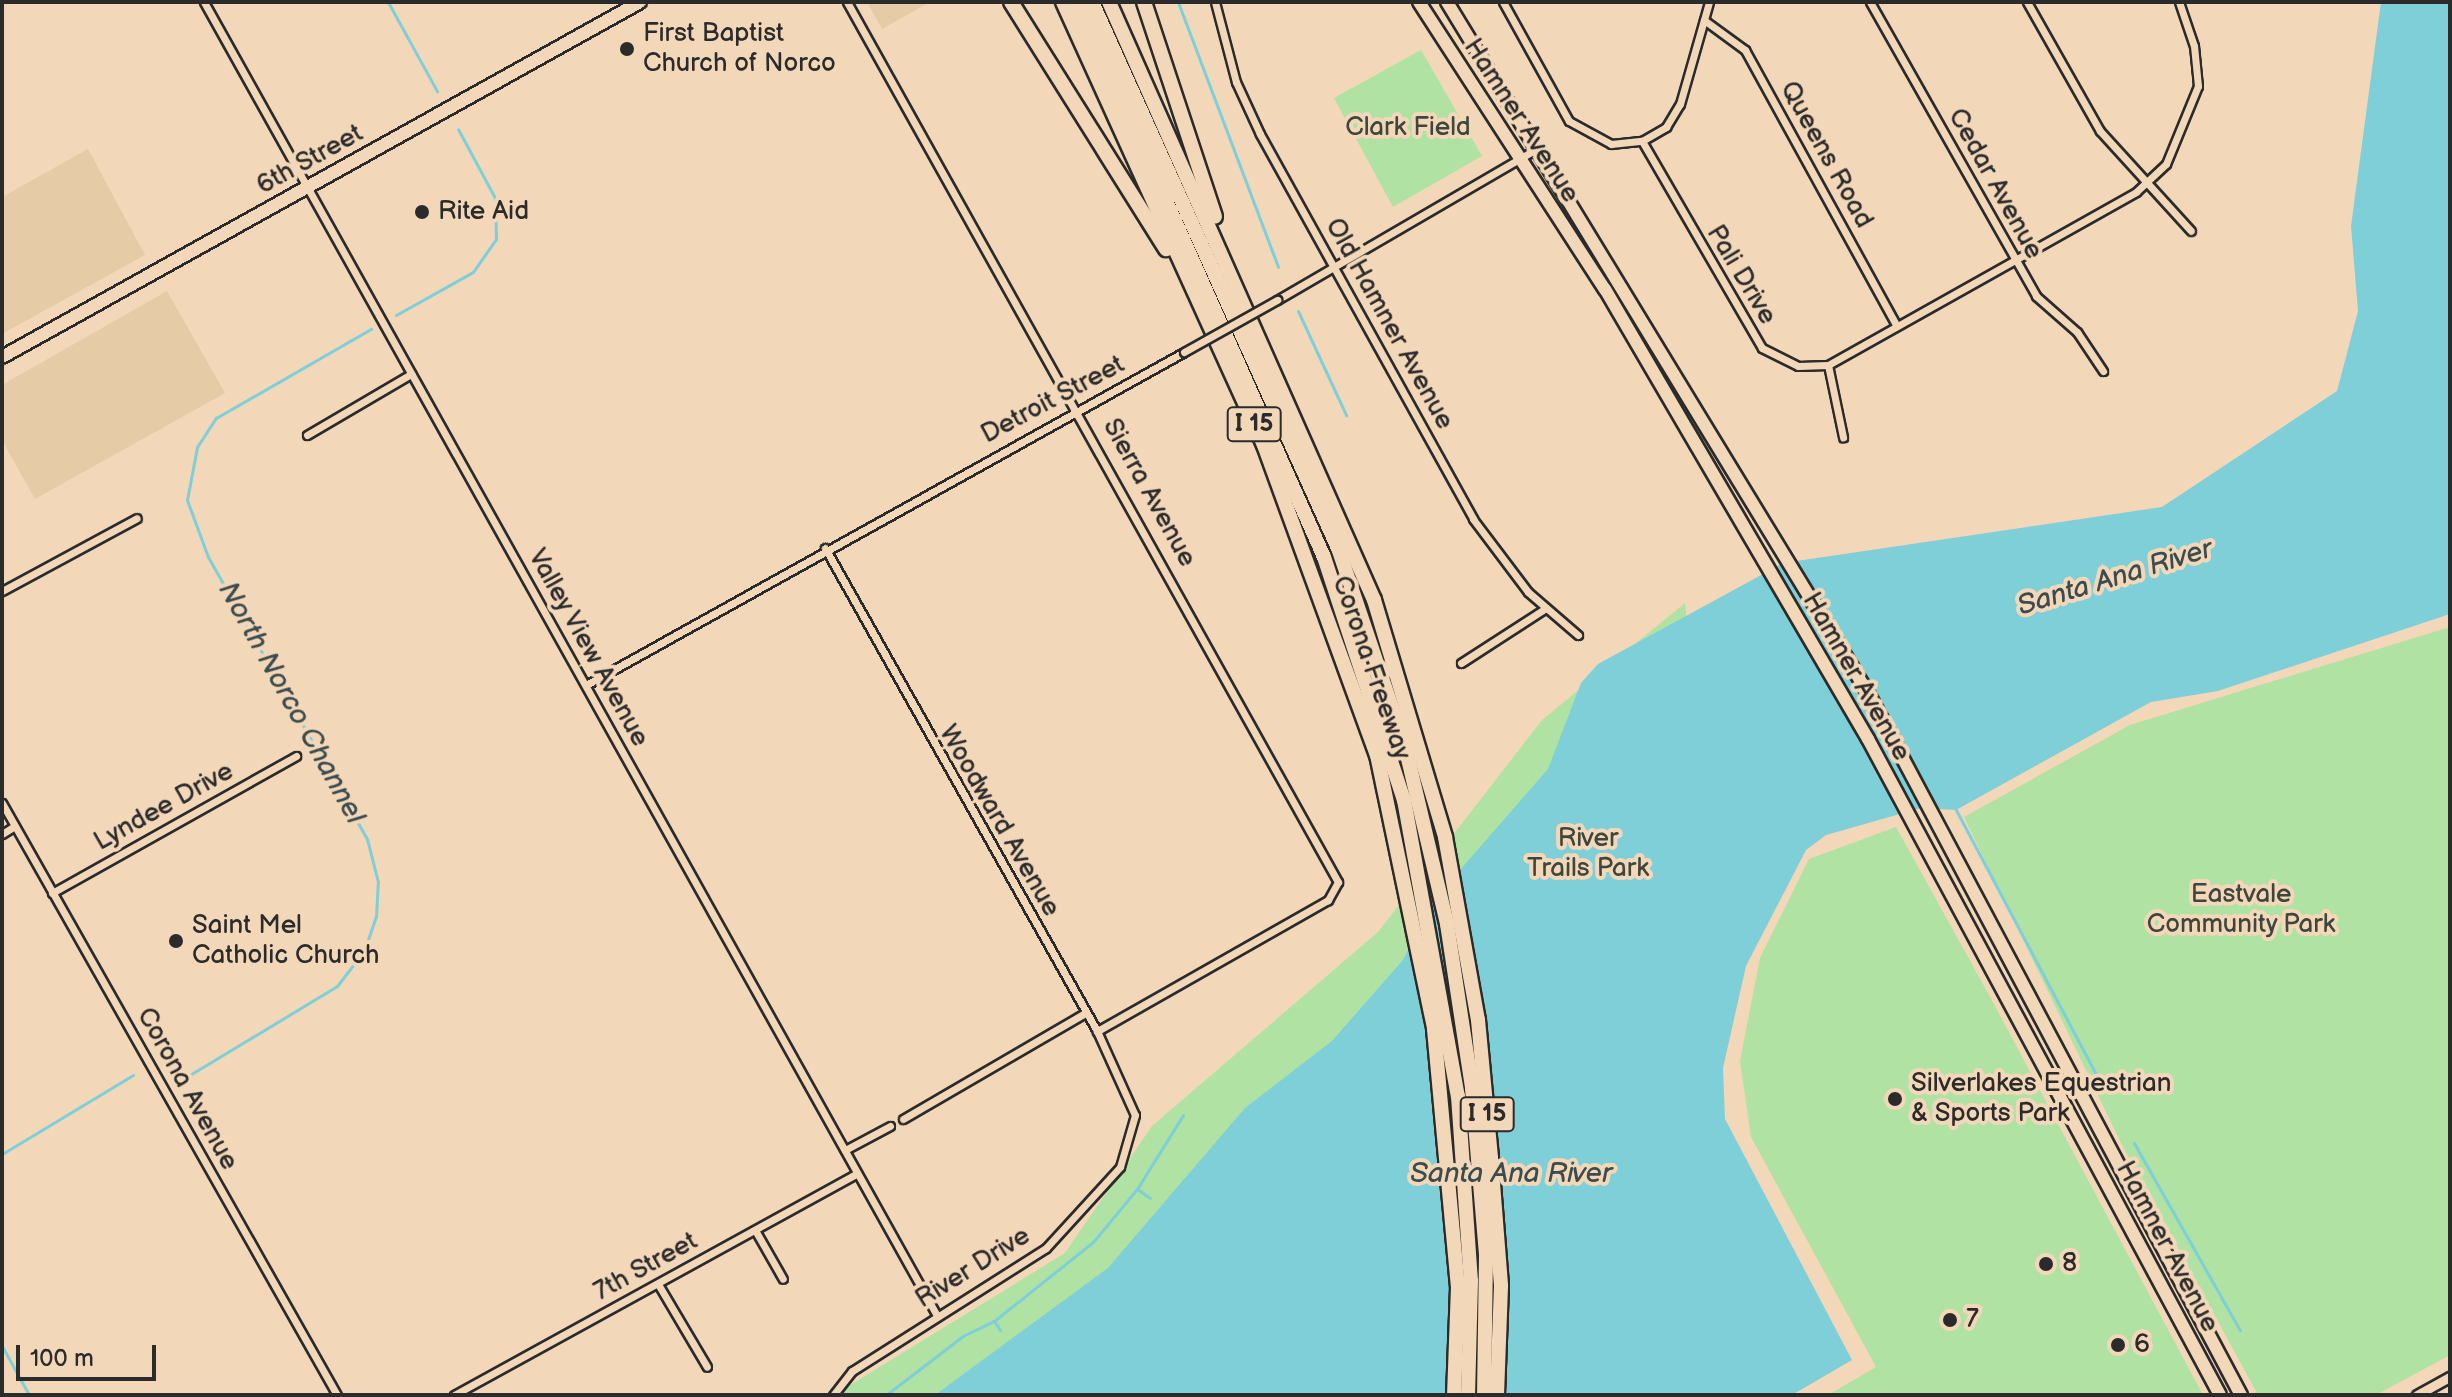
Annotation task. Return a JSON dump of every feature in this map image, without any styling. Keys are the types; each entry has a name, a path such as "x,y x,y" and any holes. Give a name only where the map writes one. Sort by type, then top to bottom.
{"highway":[{"path":"1011,2 1201,307"},
{"name":"Corona Freeway","path":"1063,2 1201,307 1330,615 1410,858 1449,1162 1458,1287 1454,1395"},
{"path":"1078,2 1324,557 1369,679 1410,858 1458,1096 1471,1281 1468,1395"},
{"path":"1092,2 1338,548 1405,746 1430,847 1472,1088 1486,1256 1484,1395"},
{"name":"Corona Freeway","path":"1109,2 1239,289 1374,600 1445,837 1478,1020 1491,1158 1501,1286 1497,1395"},
{"path":"1144,2 1239,289"}],"main road":[{"name":"6th Street","path":"2,357 640,2"},
{"name":"Hamner Avenue","path":"1419,2 1605,289 1757,549 2000,980 2220,1395"},
{"name":"Hamner Avenue","path":"1447,2 1778,543 2024,978 2241,1395"}],"street":[{"name":"Sierra Avenue","path":"847,2 1079,409 1338,882 1328,900 1097,1031"},
{"name":"Old Hamner Avenue","path":"1215,2 1236,82 1473,519 1546,608 1578,635"},
{"path":"1503,2 1569,121 1611,144 1642,141 1666,127 1680,104 1709,2"},
{"name":"Cedar Avenue","path":"1870,2 2014,261 2103,371"},
{"path":"2027,2 2100,131 2191,231"},
{"path":"1843,437 1828,365 2148,182 2181,138 2198,86 2179,2"},
{"name":"Valley View Avenue","path":"206,3 305,188 936,1314"},
{"name":"Queens Road","path":"1704,20 1745,50 1897,326"},
{"name":"Pali Drive","path":"1642,141 1762,348 1798,366 1828,365"},
{"name":"Detroit Street","path":"586,685 825,548 1336,267 1538,148"},
{"path":"307,435 411,374"},
{"path":"2,591 137,518"},
{"name":"Woodward Avenue","path":"825,548 1097,1031 1135,1115"},
{"path":"1461,663 1546,608"},
{"name":"Lyndee Drive","path":"52,893 296,756"},
{"name":"Corona Avenue","path":"2,803 337,1395"},
{"path":"2,834 15,826"},
{"path":"903,1119 1085,1013"},
{"name":"River Drive","path":"833,1395 852,1371 936,1314 1046,1248 1120,1167 1135,1115"},
{"path":"845,1150 890,1126"},
{"name":"7th Street","path":"454,1395 857,1173"},
{"path":"755,1230 783,1279"},
{"path":"658,1284 707,1367"},
{"path":"2417,1395 2450,1377"}],"shaded area":[{"path":"867,2 930,2 882,29"},
{"path":"88,149 145,255 2,334 2,197"},
{"path":"167,291 225,393 35,499 2,440 2,385"}],"green space":[{"name":"Clark Field","path":"1421,50 1482,156 1393,207 1334,98"},
{"name":"River Trails Park","path":"1685,603 1713,894 1004,1395 834,1395 1065,1253 1152,1126 1378,932 1542,720"},
{"name":"Eastvale Community Park","path":"2450,627 2450,1355 2376,1395 2258,1395 2121,1143 1964,817 2130,725"},
{"name":"Silverlakes Equestrian & Sports Park","path":"1896,827 2203,1395 1828,1395 1876,1367 1751,1137 1740,1061 1760,958 1809,859"}],"water":[{"name":"Santa Ana River","path":"2381,2 2450,2 2450,614 2218,691 2151,702 1956,810 1921,808 1826,835 1806,850 1746,966 1723,1068 1725,1119 1852,1360 1792,1395 935,1395 1108,1268 1245,1108 1332,1041 1403,960 1433,901 1548,769 1581,683 1598,664 1783,563 2162,507 2337,391 2358,311 2351,226"}],"waterway":[{"name":"North Norco Channel","path":"388,2 437,91"},
{"path":"1178,2 1278,267"},
{"name":"North Norco Channel","path":"396,315 473,272 496,239 495,198 458,129"},
{"path":"1298,311 1346,415"},
{"name":"North Norco Channel","path":"183,1079 337,986 364,951 376,917 378,882 367,839 208,557 187,500 197,447 216,418 371,329"},
{"path":"1955,808 2105,1091"},
{"name":"North Norco Channel","path":"2,1154 133,1075"},
{"path":"1150,1198 1137,1189 1183,1115"},
{"path":"2134,1143 2240,1330"},
{"path":"994,1321 1093,1242 1137,1189"},
{"path":"886,1395 963,1336 994,1321 1000,1330"},
{"name":"North Norco Channel","path":"2,1346 29,1395"}],"place":[{"name":"First Baptist Church of Norco","path":"627,49"},
{"name":"Rite Aid","path":"422,212"},
{"name":"Saint Mel Catholic Church","path":"176,941"},
{"name":"Silverlakes Equestrian & Sports Park","path":"1895,1099"},
{"name":"8","path":"2046,1264"},
{"name":"7","path":"1950,1320"},
{"name":"6","path":"2118,1345"}]}
